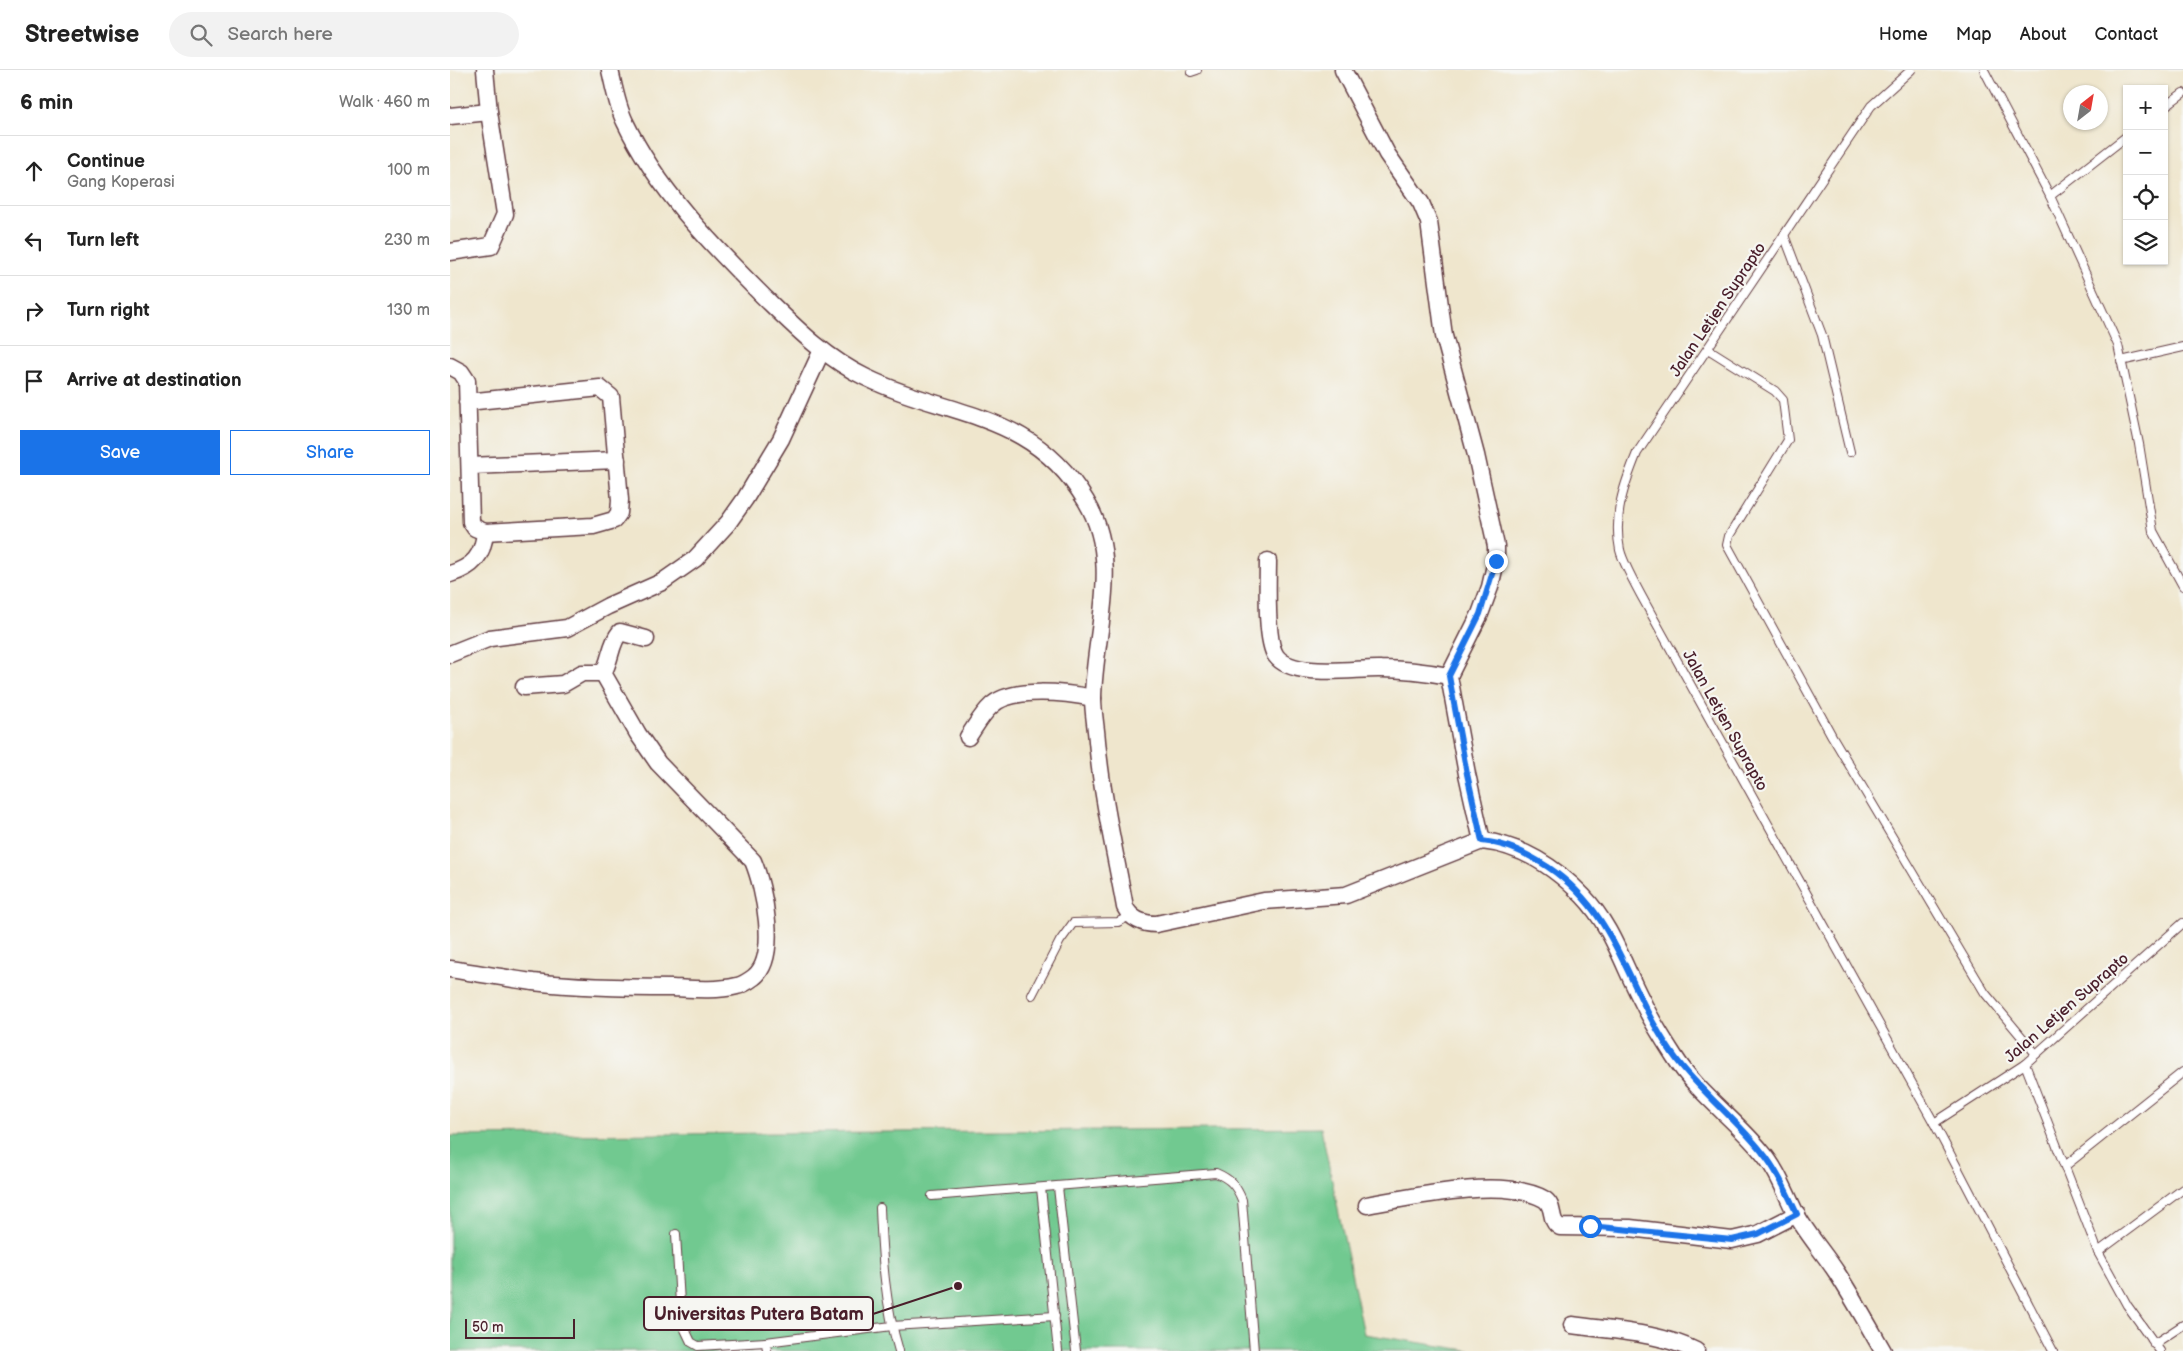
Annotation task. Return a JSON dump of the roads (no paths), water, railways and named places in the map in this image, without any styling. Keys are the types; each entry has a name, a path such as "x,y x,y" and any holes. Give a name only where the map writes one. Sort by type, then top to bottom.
{"street":[{"path":"450,252 491,246 502,224 504,214 489,112 485,70"},
{"path":"610,70 624,121 676,202 717,251 822,350 863,376 896,390 1015,432 1046,452 1066,472 1086,501 1097,522 1104,544 1106,571 1093,698 1101,785 1125,907 1130,916 1148,924 1156,924 1264,901 1346,894 1482,841 1502,843 1516,848 1562,877 1583,896 1599,916 1620,951 1642,1000 1675,1058 1696,1085 1762,1152 1777,1174 1797,1214 1838,1274 1883,1351"},
{"path":"1343,70 1387,154 1422,203 1429,222 1444,336 1476,455 1496,546 1495,571 1486,596 1449,676 1467,774 1482,841"},
{"path":"450,116 489,112"},
{"path":"450,654 490,638 567,628 608,606 662,582 695,559 728,523 745,499 781,439 822,350"},
{"path":"450,366 461,372 467,381 472,522 475,528 485,532 593,526 614,520 619,513 620,500 611,397 600,388 468,402"},
{"path":"470,466 617,460"},
{"path":"450,574 468,568 476,560 484,545 485,532"},
{"path":"1268,561 1270,639 1272,649 1282,662 1300,668 1323,670 1381,668 1420,671 1449,676"},
{"path":"603,673 610,660 613,642 620,632 646,638"},
{"path":"524,687 563,684 582,672 603,673"},
{"path":"450,969 533,982 628,988 700,989 738,986 753,978 761,970 766,953 767,922 761,880 753,861 658,762 638,734 603,673"},
{"path":"968,737 990,706 1005,698 1046,691 1093,698"},
{"path":"1367,1205 1443,1192 1498,1189 1524,1193 1543,1199 1550,1204 1554,1222 1560,1227 1630,1228 1732,1240 1758,1234 1797,1214"},
{"path":"1572,1325 1647,1335 1682,1344 1696,1351"}],"lane":[{"name":"Jalan Letjen Suprapto","path":"1911,70 1871,106 1637,454 1627,476 1619,504 1620,552 1654,619 1934,1123 2024,1064 2183,923"},
{"path":"1984,70 2050,196 2118,346 2139,444 2153,531 2183,586"},
{"path":"2168,104 2183,93"},
{"path":"2050,196 2123,139"},
{"path":"1784,235 1822,335 1850,452"},
{"path":"2121,361 2183,347"},
{"path":"1708,348 1774,391 1782,400 1788,440 1729,536 1727,545 1832,736 1984,993 2036,1054"},
{"path":"1032,995 1060,941 1073,923 1118,922 1130,916"},
{"path":"2024,1064 2098,1252 2126,1305 2157,1348 2183,1325"},
{"path":"2065,1166 2183,1072"},
{"path":"1934,1123 2053,1351"},
{"path":"932,1196 1216,1174 1227,1178 1236,1186 1242,1200 1254,1351"},
{"path":"1058,1187 1076,1351"},
{"path":"1041,1188 1058,1351"},
{"path":"2098,1252 2183,1189"},
{"path":"880,1208 882,1248 892,1326 899,1351"},
{"path":"676,1234 681,1321 691,1342 698,1346 766,1347 892,1326 1055,1316"}],"place":[{"name":"Universitas Putera Batam","path":"958,1286"}]}
